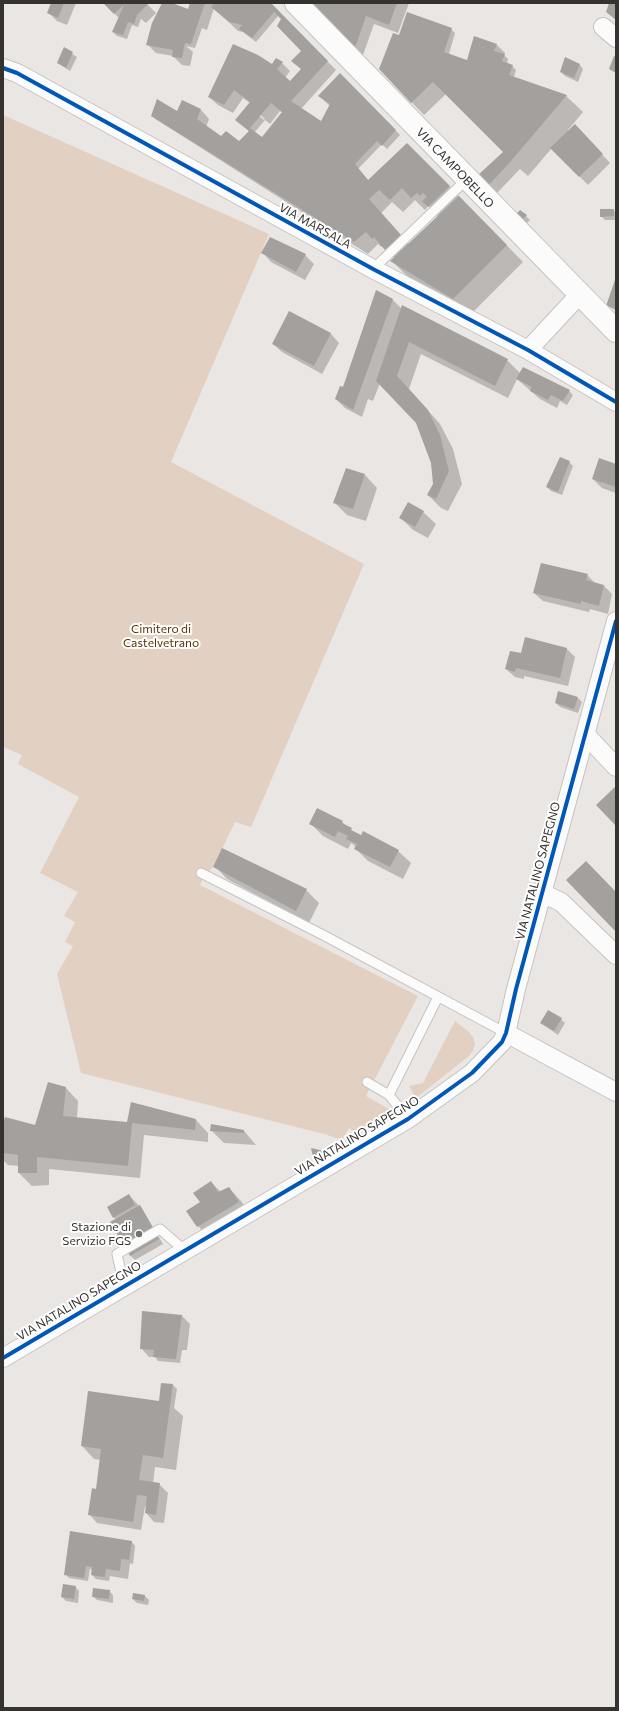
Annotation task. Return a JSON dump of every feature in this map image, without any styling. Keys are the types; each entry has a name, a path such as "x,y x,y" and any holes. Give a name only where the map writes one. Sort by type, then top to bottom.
{"main road":[{"name":"VIA CAMPOBELLO","path":"296,3 466,180 616,331"}],"street":[{"name":"VIA MARSALA","path":"3,68 17,73 373,269 528,350 616,402"},
{"path":"528,350 579,294"},
{"name":"VIA NATALINO SAPEGNO","path":"3,1358 408,1119 472,1073 502,1042 506,1033 516,989 585,734 611,663 616,621"},
{"path":"585,734 616,767"},
{"path":"542,893 561,902 616,955"},
{"path":"506,1033 616,1092"}],"lane":[{"path":"373,269 466,180"},
{"path":"201,873 325,936 506,1033"},
{"path":"389,1095 438,997"},
{"path":"367,1082 389,1095 408,1119"},
{"path":"124,1286 116,1254 160,1229 184,1250"}],"green space":[{"name":"Cimitero di Castelvetrano","path":"3,115 269,234 171,462 364,564 251,827 235,822 213,867 205,875 200,885 418,996 366,1096 394,1112 358,1134 349,1128 342,1140 324,1134 81,1073 57,974 73,946 65,942 75,922 64,916 78,892 40,873 79,797 18,764 22,755 3,747"},
{"path":"455,1021 473,1037 475,1044 473,1051 469,1056 416,1098 409,1086 423,1083"}],"building":[{"path":"51,3 64,3 58,18 47,13"},
{"path":"103,3 148,4 137,15 134,24 128,22 123,35 112,32 124,5 114,14"},
{"path":"162,3 172,3 188,9 190,3 205,3 191,44 185,43 182,58 172,57 173,50 146,45 152,23"},
{"path":"214,3 271,3 328,61 291,101 321,121 330,104 318,96 340,73 396,130 382,146 377,141 355,164 368,180 407,143 450,186 428,207 422,201 427,197 423,193 420,196 417,193 411,198 402,188 390,200 379,190 369,199 401,235 385,250 374,237 372,239 366,232 354,242 151,116 157,99 177,111 182,100 201,109 197,119 221,136 226,131 239,141 249,131 235,120 250,102 234,90 224,105 208,97 233,44 258,55 272,64 276,58 283,62 277,69 290,81 301,69 291,61 301,51 277,26 281,19 274,12 252,38 239,29 242,25 229,22 211,7","holes":["271,103 282,112 262,137 250,128"]},
{"path":"311,3 397,3 389,25 366,16 355,48"},
{"path":"609,3 616,3 616,20 606,12"},
{"path":"407,12 452,28 444,52 467,60 474,36 497,44 494,51 505,54 502,61 513,65 509,75 567,95 487,187 477,176 503,152 433,82 411,103 379,69 393,33 399,35"},
{"path":"64,47 73,52 66,68 57,63"},
{"path":"614,56 616,57 616,73 609,69"},
{"path":"565,57 580,64 574,78 560,72"},
{"path":"575,124 603,154 579,177 550,148"},
{"path":"459,196 507,245 453,299 390,261"},
{"path":"600,209 614,209 614,216 600,217"},
{"path":"520,210 527,215 520,222 514,216"},
{"path":"270,237 306,254 296,272 261,253"},
{"path":"616,277 616,309 606,306"},
{"path":"376,290 393,299 353,410 335,399 340,386 343,387"},
{"path":"402,305 508,359 495,386 409,342 397,376 428,410 440,435 449,471 436,499 427,495 433,484 431,463 416,423 376,381"},
{"path":"289,311 331,333 314,366 272,344"},
{"path":"523,367 570,390 563,401 551,395 548,400 530,391 532,387 516,379"},
{"path":"560,457 570,461 558,492 546,487"},
{"path":"599,458 616,464 616,487 592,479"},
{"path":"346,468 365,474 353,509 333,503"},
{"path":"408,502 424,511 415,527 399,518"},
{"path":"541,563 588,574 586,580 604,585 599,606 581,601 581,604 533,593"},
{"path":"525,637 567,648 560,678 516,668 515,672 505,669 510,651 521,653"},
{"path":"558,691 578,697 574,709 555,703"},
{"path":"616,786 616,826 596,805"},
{"path":"317,808 343,821 342,823 352,828 351,830 361,835 363,831 399,850 390,867 354,849 357,844 346,839 348,836 338,831 335,837 309,824"},
{"path":"222,848 307,889 296,911 213,867"},
{"path":"586,861 616,892 616,932 566,880"},
{"path":"548,1010 562,1018 554,1031 540,1023"},
{"path":"48,1082 66,1087 63,1116 127,1122 131,1102 196,1119 195,1130 132,1123 128,1166 37,1157 37,1173 18,1173 18,1155 3,1153 3,1123 5,1117 35,1125"},
{"path":"211,1124 244,1130 244,1133 210,1131"},
{"path":"311,1148 320,1150 324,1151 313,1157"},
{"path":"211,1181 218,1192 229,1187 239,1202 197,1227 186,1211 200,1202 193,1193"},
{"path":"129,1194 135,1205 113,1218 107,1207"},
{"path":"140,1205 159,1239 130,1256 110,1222"},
{"path":"142,1311 182,1315 176,1359 153,1357 154,1350 140,1349"},
{"path":"161,1383 173,1384 163,1458 143,1455 139,1480 160,1483 156,1515 145,1513 147,1496 137,1495 133,1522 88,1515 92,1488 96,1489 101,1449 81,1446 88,1391 159,1401"},
{"path":"70,1531 132,1541 129,1560 121,1559 120,1571 106,1569 105,1577 91,1575 92,1567 86,1566 84,1578 64,1575"},
{"path":"63,1584 76,1586 74,1599 61,1597"},
{"path":"93,1588 110,1590 109,1599 92,1597"},
{"path":"133,1593 145,1595 144,1601 132,1599"}],"cycle path":[{"path":"3,68 17,73 373,269 528,350 616,402"},
{"path":"3,1358 408,1119 472,1073 502,1042 506,1033 516,989 616,621"}],"place":[{"name":"Stazione di Servizio FGS","path":"139,1234"}]}
